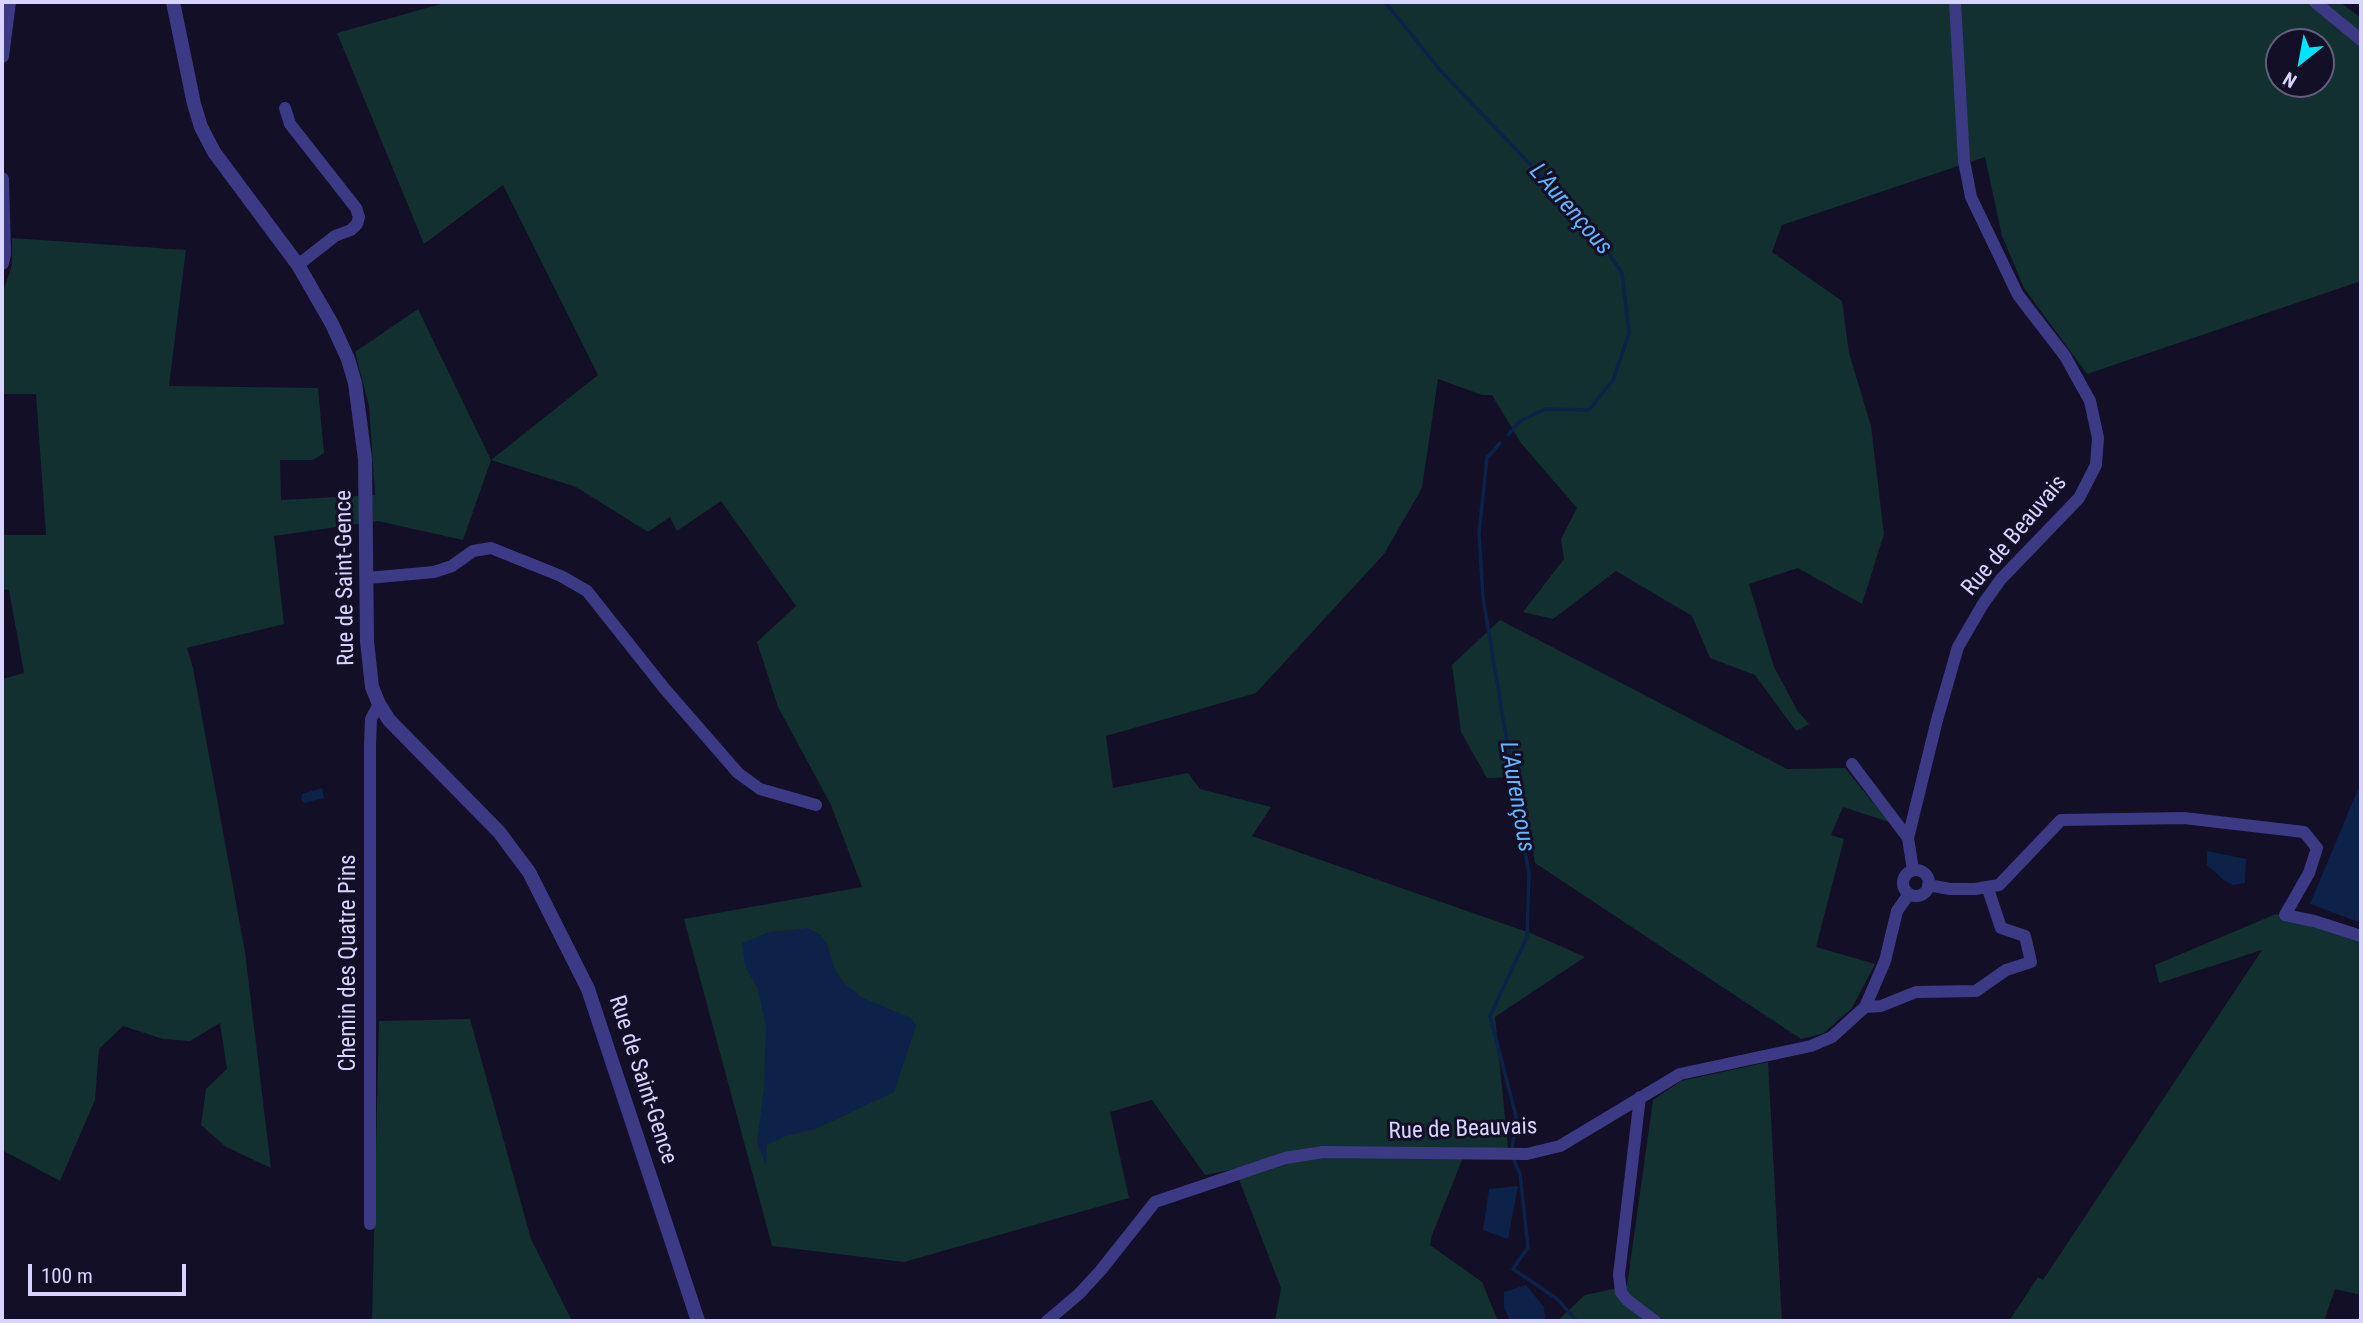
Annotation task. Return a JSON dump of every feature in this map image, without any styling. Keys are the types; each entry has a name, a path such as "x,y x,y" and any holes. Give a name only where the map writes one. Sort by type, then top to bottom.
{"street":[{"path":"2,56 9,2"},
{"name":"Rue de Saint-Gence","path":"173,2 201,127 214,152 298,265 332,324 348,359 355,383 365,458 369,666 372,687 389,720 499,832 529,872 588,989 698,1321"},
{"name":"Rue de Beauvais","path":"1913,870 1908,838 1958,647 2001,579 2079,498 2096,465 2098,438 2090,401 2065,356 2018,295 1971,197 1964,161 1955,2"},
{"path":"2315,2 2361,40"},
{"path":"285,108 290,124 356,208 359,217 351,230 335,236 298,265"},
{"path":"2,179 2,263"},
{"path":"368,578 434,572 452,566 473,551 491,548 561,576 587,591 664,688 738,773 760,789 816,806"},
{"name":"Chemin des Quatre Pins","path":"370,1224 370,744 371,719 379,704"},
{"path":"1852,764 1908,838"},
{"path":"1928,885 1950,889 1988,889 1999,885 2061,820 2184,818 2304,832 2317,848 2309,873 2285,915 2361,936"},
{"path":"1913,870 1925,873 1928,885 1921,895 1909,894 1903,887 1903,878 1913,870"},
{"path":"1866,1007 1881,1006 1916,992 1976,990 2006,970 2031,962 2025,936 2001,928 1988,889"},
{"name":"Rue de Beauvais","path":"1047,1321 1079,1294 1101,1270 1155,1202 1285,1158 1323,1152 1527,1154 1560,1146 1680,1074 1811,1046 1832,1037 1866,1007 1885,961 1897,911 1909,894"},
{"path":"1640,1097 1619,1275 1621,1293 1654,1321"}],"green space":[{"path":"448,2 2340,2 2361,18 2361,281 2087,374 2024,288 2002,236 1985,157 1782,225 1772,252 1842,301 1849,353 1871,426 1884,534 1862,604 1798,568 1749,584 1774,667 1797,710 1809,724 1796,731 1755,675 1710,658 1692,616 1616,571 1553,619 1523,612 1564,559 1561,539 1577,508 1521,443 1492,395 1482,395 1438,379 1422,488 1384,554 1256,693 1106,736 1113,788 1188,773 1200,789 1271,807 1252,836 1533,934 1585,957 1495,1017 1508,1148 1466,1150 1432,1235 1430,1245 1482,1282 1498,1321 1275,1321 1281,1288 1235,1169 1205,1175 1152,1100 1110,1112 1129,1198 904,1262 772,1246 684,919 862,887 831,805 778,707 757,642 796,606 721,501 677,531 670,517 648,532 576,487 491,460 598,375 503,185 424,244 337,33"},
{"path":"12,238 186,250 169,386 318,388 324,453 313,460 280,460 281,500 375,495 369,406 355,352 418,309 491,460 463,540 378,521 274,536 284,624 187,648 193,668 245,952 271,1168 226,1147 201,1125 206,1089 227,1069 220,1023 190,1041 163,1039 123,1026 99,1049 95,1100 60,1181 2,1150 2,679 24,673 9,590 2,589 2,535 46,535 36,394 2,394 2,295 12,265"},
{"path":"1500,620 1787,769 1845,768 1889,822 1843,807 1831,835 1844,839 1816,947 1875,964 1852,1008 1824,1033 1801,1039 1535,863 1521,777 1487,778 1461,732 1452,665"},
{"path":"2276,914 2361,941 2361,1295 2335,1289 2324,1321 2009,1321 2038,1277 2043,1280 2262,950 2159,983 2155,965"},
{"path":"470,1019 531,1239 572,1321 372,1321 379,1021"},
{"path":"1768,1062 1782,1321 1557,1321 1585,1295 1627,1286 1653,1100 1681,1081"}],"water":[{"path":"2361,782 2361,923 2310,904"},
{"path":"322,788 324,798 304,803 301,799 302,794"},
{"path":"2207,851 2246,859 2245,883 2233,885 2225,881 2207,865"},
{"path":"808,928 821,935 827,944 835,970 844,983 861,997 911,1018 916,1026 894,1092 818,1128 786,1136 767,1145 766,1165 757,1143 764,1088 766,1028 758,989 745,966 742,943 770,932"},
{"path":"1518,1186 1508,1239 1483,1230 1489,1189"},
{"path":"1526,1285 1544,1307 1545,1319 1510,1321 1504,1307 1504,1292"}],"waterway":[{"name":"L'Aurençous","path":"1385,2 1440,70 1592,229 1622,273 1629,333 1613,380 1589,410 1545,409 1520,421 1508,435"},
{"name":"L'Aurençous","path":"1500,443 1487,458 1479,533 1483,598 1529,874 1527,937 1490,1016 1517,1120 1512,1147"},
{"name":"L'Aurençous","path":"1514,1160 1520,1174 1528,1247 1513,1269 1556,1298 1577,1321"}]}
